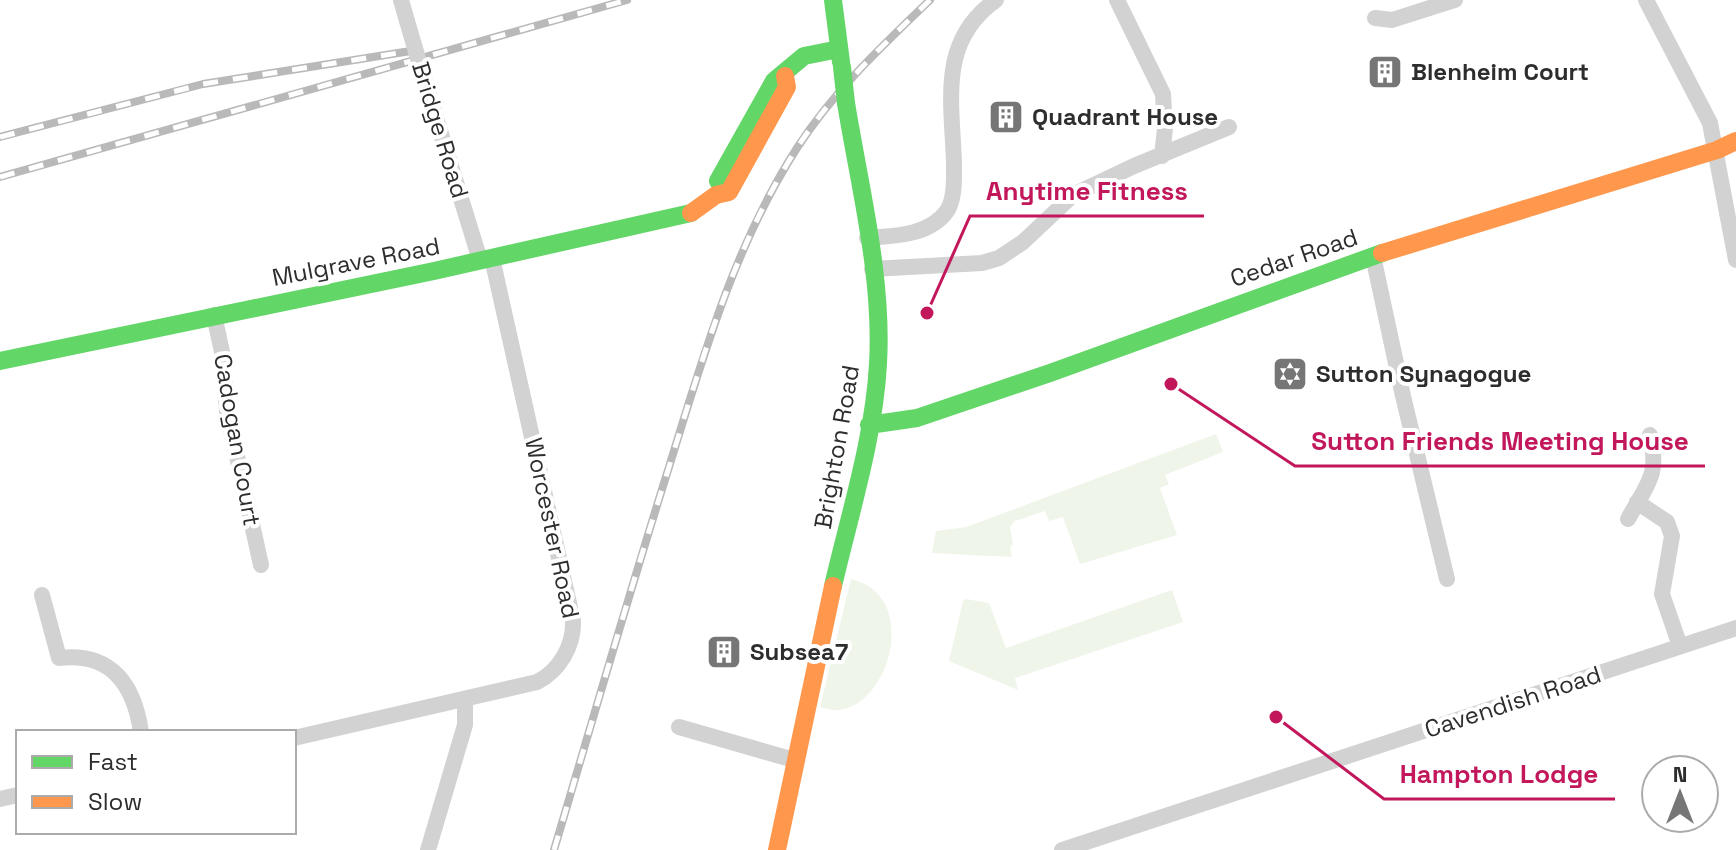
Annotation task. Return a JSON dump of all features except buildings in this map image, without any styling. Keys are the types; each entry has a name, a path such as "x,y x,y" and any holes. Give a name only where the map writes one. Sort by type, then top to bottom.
{"street":[{"name":"Bridge Road","path":"401,0 425,82 486,259"},
{"name":"Brighton Road","path":"777,850 875,392 878,338 872,269 833,0"},
{"path":"867,238 907,235 930,226 948,211 954,184 954,59 963,33 978,13 996,0"},
{"path":"1117,0 1163,94 1165,128 1162,156"},
{"path":"1375,18 1392,20 1455,0"},
{"path":"1646,0 1710,123 1736,260"},
{"name":"Mulgrave Road","path":"0,361 694,212 716,195 716,184 774,81 785,76 797,60 805,56 840,58"},
{"path":"872,269 982,263 999,258 1023,242 1073,195 1229,127"},
{"name":"Cedar Road","path":"869,425 917,418 991,394 1373,256 1717,150 1736,141"},
{"path":"1373,256 1447,579"},
{"name":"Worcester Road","path":"296,738 465,700 543,679 562,660 571,642 573,628 486,259"},
{"name":"Cadogan Court","path":"214,315 222,352 227,411 261,565"},
{"path":"1628,519 1654,475 1655,457 1650,435"},
{"path":"1637,502 1667,522 1672,536 1662,594 1680,646"},
{"path":"42,595 59,658 88,658 113,670 132,695 141,730"},
{"name":"Cavendish Road","path":"1062,850 1736,628"},
{"path":"428,850 465,725 465,700"},
{"path":"679,727 794,760"}],"shaded area":[{"path":"1216,434 1223,452 1165,475 1169,484 1160,488 1177,535 1080,564 1063,517 1049,521 1045,511 1015,521 1010,527 1012,557 932,553 936,531 966,527"},
{"path":"851,579 872,589 886,605 891,626 890,648 884,670 873,689 857,703 832,710 820,707"},
{"path":"1172,590 1183,622 1015,678 1018,690 949,661 966,599 989,603 1006,648"}],"railway":[{"path":"0,177 627,0"},
{"path":"554,850 694,385 722,303 755,224 811,127 859,70 930,0"},
{"path":"0,137 203,84 417,50"}],"traffic: fast":[{"path":"833,0 841,62"},
{"path":"718,181 774,81 804,56 839,49"},
{"path":"842,67 846,103"},
{"path":"833,586 872,420 879,331 874,266 846,103"},
{"path":"0,361 434,271 691,213"},
{"path":"869,425 917,418 1382,253"}],"traffic: slow":[{"path":"691,213 716,195 729,192 787,87 785,76"},
{"path":"1382,253 1717,150 1736,141"},
{"path":"777,850 833,586"}],"place":[{"name":"Blenheim Court","path":"1385,72"},
{"name":"Quadrant House","path":"1006,117"},
{"name":"Anytime Fitness","path":"927,313"},
{"name":"Sutton Synagogue","path":"1290,374"},
{"name":"Sutton Friends Meeting House","path":"1171,384"},
{"name":"Subsea7","path":"724,652"},
{"name":"Hampton Lodge","path":"1276,717"}]}
